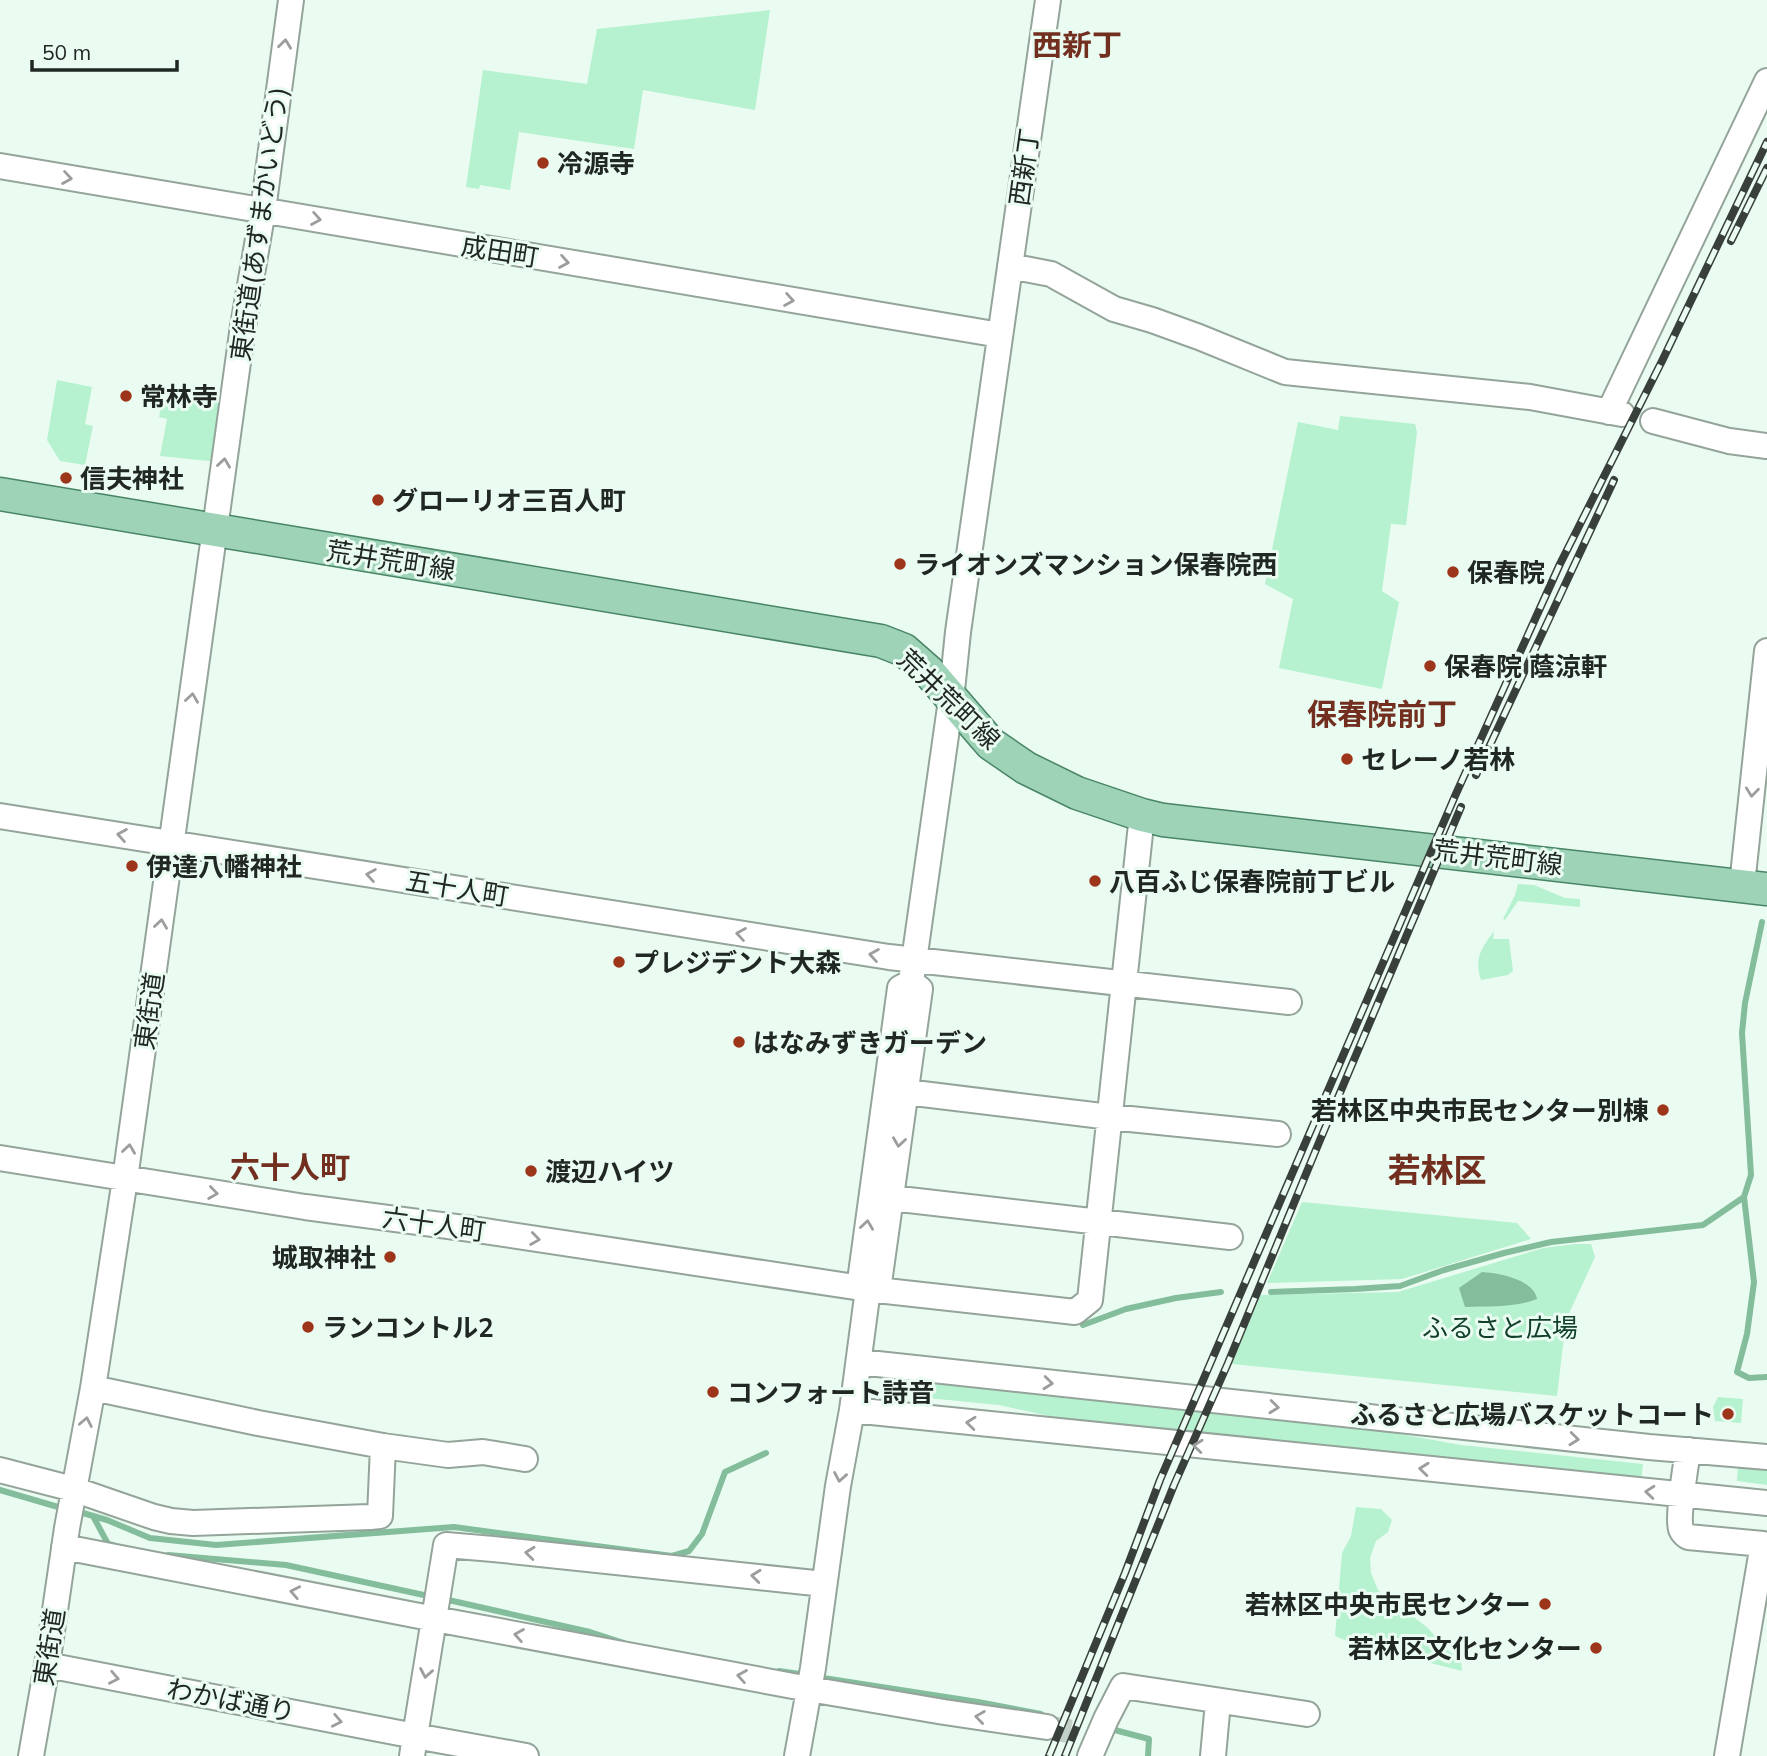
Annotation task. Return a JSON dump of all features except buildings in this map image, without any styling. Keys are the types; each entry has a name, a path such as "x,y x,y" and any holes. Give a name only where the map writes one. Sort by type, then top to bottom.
{"main road":[{"name":"荒井荒町線","path":"0,494 881,641 904,650 929,672 990,744 1026,768 1077,793 1164,820 1755,887"}],"street":[{"name":"東街道(あずまかいどう)","path":"214,531 243,326 263,210 290,0"},
{"name":"西新丁","path":"912,971 1048,0"},
{"path":"1010,266 1051,274 1114,309 1152,320 1285,372 1531,397 1615,413 1767,81"},
{"name":"成田町","path":"0,166 1000,335"},
{"path":"1653,421 1729,441 1767,446"},
{"name":"東街道","path":"31,1756 125,1179 214,531"},
{"path":"1755,887 1767,652"},
{"name":"六十人町","path":"0,1158 125,1179 868,1289 1074,1312 1090,1300 1142,814"},
{"name":"五十人町","path":"0,816 889,957 912,971 1124,985 1289,1002"},
{"path":"868,1289 879,1283 906,1093 920,989 912,971"},
{"path":"868,1289 860,1281 900,988 912,971"},
{"path":"906,1093 1278,1134"},
{"path":"891,1198 1230,1237"},
{"path":"797,1756 811,1680 868,1289"},
{"path":"859,1363 1767,1457"},
{"path":"93,1388 383,1446 448,1455 482,1452 525,1459"},
{"path":"852,1410 1767,1503"},
{"path":"0,1470 171,1521 193,1523 380,1516 383,1446"},
{"path":"1688,1450 1680,1527 1683,1533 1688,1538 1763,1544 1727,1756"},
{"path":"65,1537 438,1603 811,1680 944,1712 1047,1727"},
{"path":"413,1746 446,1545 824,1584"},
{"name":"わかば通り","path":"47,1665 413,1746 526,1756"},
{"path":"1095,1735 1123,1686 1307,1714"},
{"path":"1213,1756 1218,1702"}],"green space":[{"path":"770,10 755,110 643,90 634,149 519,132 510,190 480,185 479,189 466,187 483,70 587,84 597,29"},
{"path":"57,380 92,387 85,424 93,426 85,465 60,461 47,440"},
{"path":"164,390 228,404 218,462 160,456 167,419 159,417"},
{"path":"1340,416 1415,424 1417,432 1406,525 1391,524 1382,591 1399,602 1382,689 1279,668 1293,599 1265,584 1298,422 1338,430"},
{"path":"1518,884 1534,885 1565,898 1580,899 1580,907 1518,901 1505,920 1503,919"},
{"path":"1494,931 1493,939 1509,939 1513,971 1508,975 1481,980 1478,966 1480,954"},
{"path":"1302,1202 1517,1223 1531,1239 1402,1279 1267,1283"},
{"name":"ふるさと広場","path":"1591,1244 1595,1257 1566,1320 1557,1396 1232,1364 1260,1295 1398,1292 1543,1248"},
{"path":"909,1380 1356,1426 1461,1445 1643,1464 1641,1481 1085,1424 999,1405 907,1396"},
{"name":"ふるさと広場バスケットコート","path":"1718,1397 1743,1399 1741,1423 1715,1421 1713,1407"},
{"path":"1738,1464 1767,1467 1767,1485 1737,1481"},
{"path":"1356,1507 1381,1509 1392,1520 1388,1532 1376,1541 1370,1558 1371,1573 1378,1590 1428,1628 1446,1649 1461,1659 1462,1671 1352,1643 1335,1636 1342,1553 1351,1536"}],"shaded area":[{"path":"1482,1272 1523,1282 1535,1292 1537,1299 1511,1305 1465,1307 1459,1288"}],"waterway":[{"path":"1762,922 1745,1003 1742,1033 1751,1175 1744,1197 1754,1282 1747,1334 1737,1372 1749,1378 1767,1377"},
{"path":"1271,1292 1400,1286 1444,1270 1551,1242 1703,1225 1744,1197"},
{"path":"1083,1325 1126,1309 1221,1292"},
{"path":"76,1511 107,1520 150,1538 216,1545 454,1527 672,1556 689,1551 702,1534 725,1472 766,1453"},
{"path":"0,1490 65,1509"},
{"path":"93,1516 108,1544 113,1545"},
{"path":"168,1555 286,1565 433,1597"},
{"path":"444,1599 590,1632 624,1643"},
{"path":"779,1671 806,1675"},
{"path":"817,1677 1041,1714"},
{"path":"1107,1728 1149,1739 1148,1756"}],"tunnel":[{"path":"1047,1727 1079,1733"}],"railway":[{"path":"1049,1756 1125,1573 1160,1480 1455,796 1560,564 1663,359 1767,142"},
{"path":"1731,241 1767,168"},
{"path":"1476,775 1614,480"},
{"path":"1065,1756 1174,1485 1228,1363 1461,807"}],"place":[{"name":"冷源寺","path":"543,163"},
{"name":"常林寺","path":"126,396"},
{"name":"信夫神社","path":"66,478"},
{"name":"グローリオ三百人町","path":"378,500"},
{"name":"ライオンズマンション保春院西","path":"900,564"},
{"name":"保春院","path":"1453,572"},
{"name":"保春院 蔭涼軒","path":"1430,666"},
{"name":"セレーノ若林","path":"1347,759"},
{"name":"伊達八幡神社","path":"132,866"},
{"name":"八百ふじ保春院前丁ビル","path":"1095,881"},
{"name":"プレジデント大森","path":"619,962"},
{"name":"はなみずきガーデン","path":"739,1042"},
{"name":"若林区中央市民センター別棟","path":"1663,1110"},
{"name":"渡辺ハイツ","path":"531,1171"},
{"name":"城取神社","path":"390,1257"},
{"name":"ランコントル2","path":"308,1327"},
{"name":"コンフォート詩音","path":"713,1392"},
{"name":"ふるさと広場バスケットコート","path":"1728,1414"},
{"name":"若林区中央市民センター","path":"1545,1604"},
{"name":"若林区文化センター","path":"1596,1648"}],"district":[{"name":"西新丁","path":"1077,45"},
{"name":"保春院前丁","path":"1382,714"},
{"name":"六十人町","path":"290,1167"},
{"name":"若林区","path":"1437,1169"}]}
